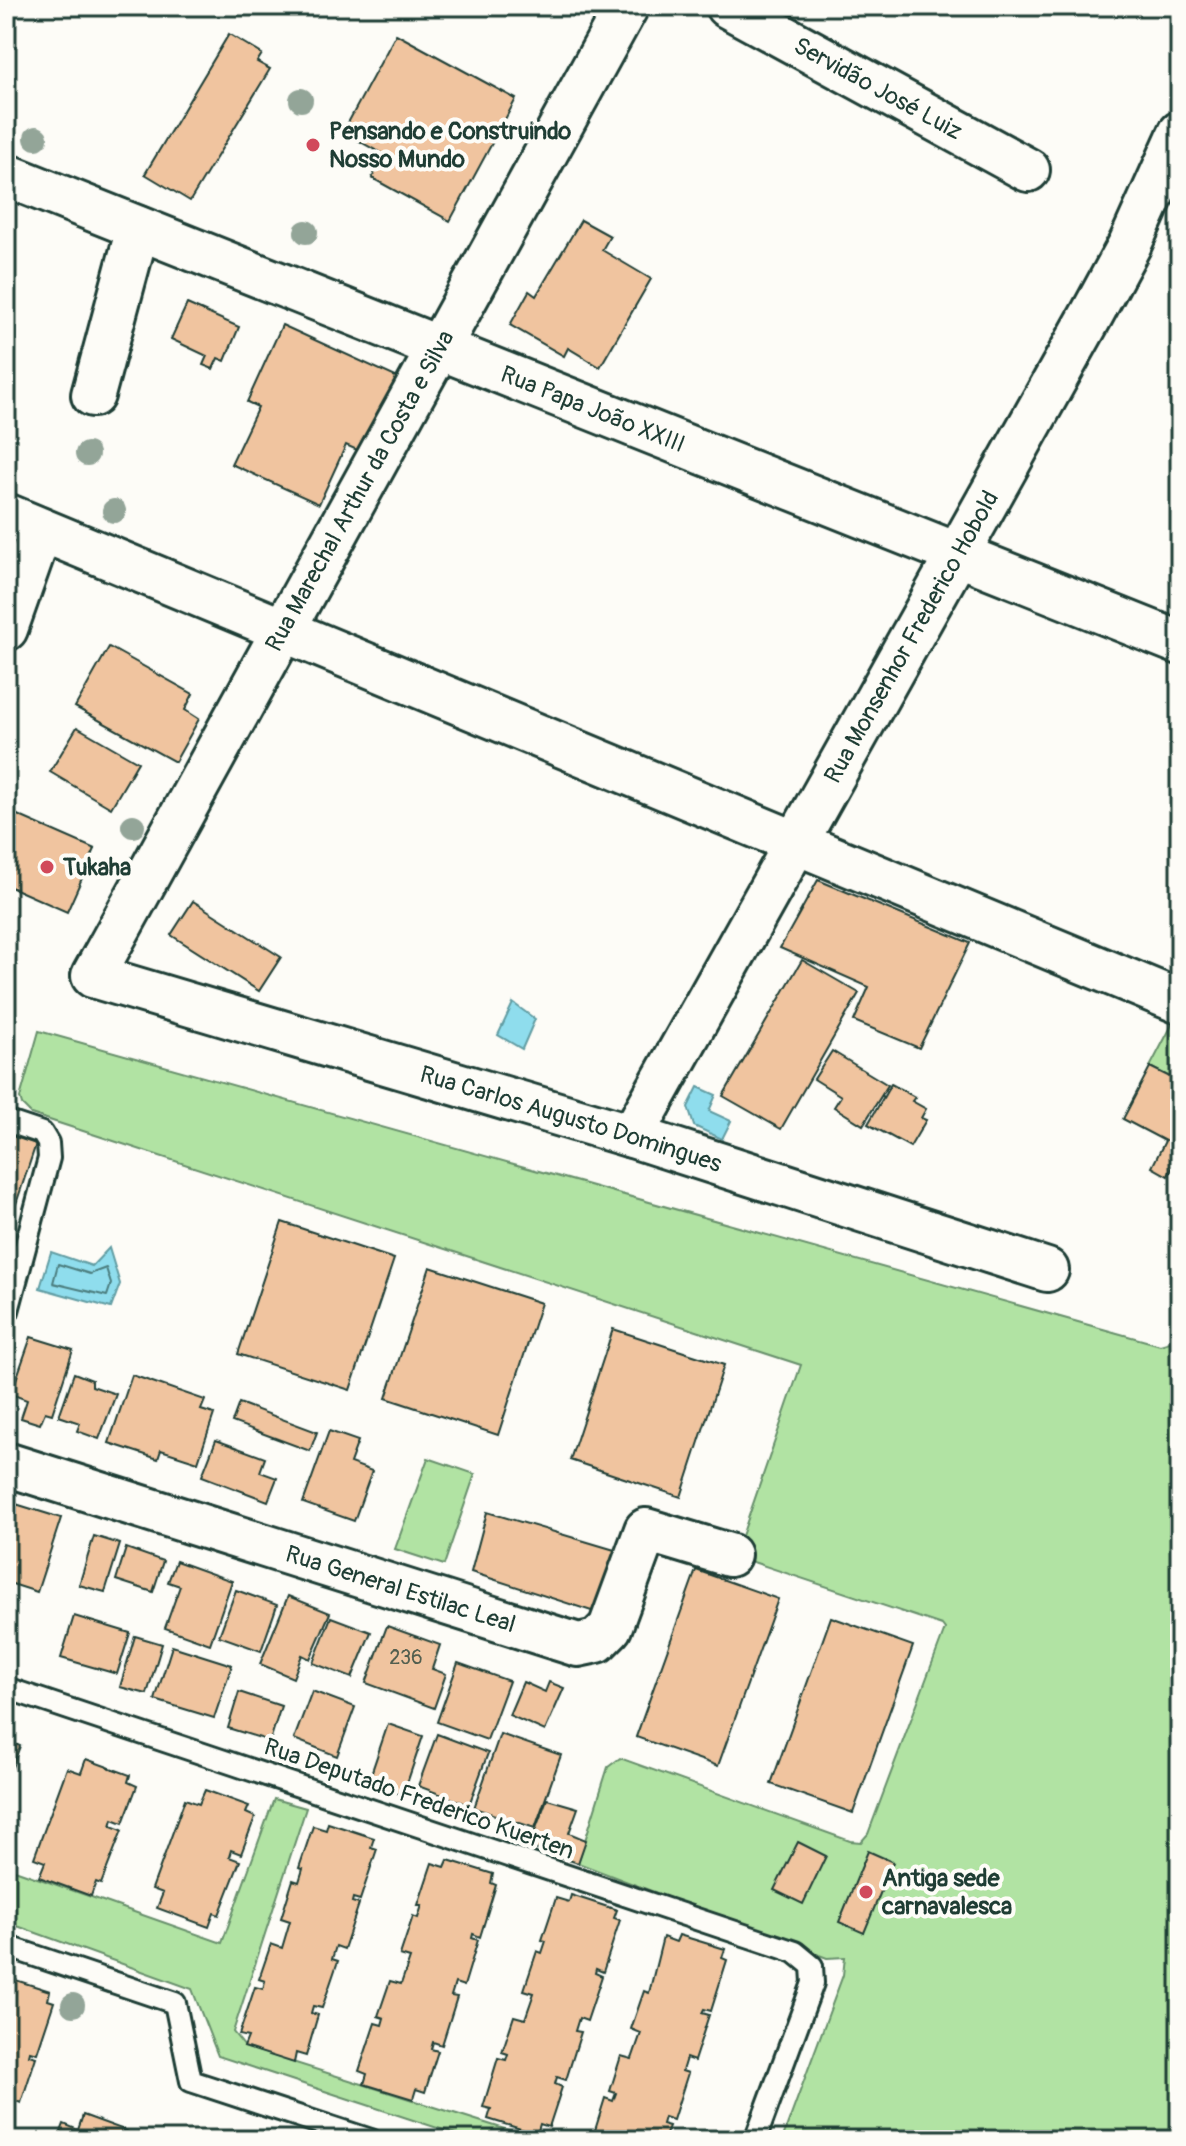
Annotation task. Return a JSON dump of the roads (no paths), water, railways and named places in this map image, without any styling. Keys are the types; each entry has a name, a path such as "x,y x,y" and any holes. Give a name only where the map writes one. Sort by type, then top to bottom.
{"street":[{"name":"Rua Marechal Arthur da Costa e Silva","path":"93,976 627,6"},
{"name":"Servidão José Luiz","path":"727,6 1028,170"},
{"name":"Rua Monsenhor Frederico Hobold","path":"632,1136 1115,272 1180,133"},
{"name":"Rua Papa João XXIII","path":"6,175 1180,643"},
{"path":"1160,180 1180,220"},
{"path":"93,395 138,228"},
{"path":"6,629 24,522 1180,1002"},
{"name":"Rua Carlos Augusto Domingues","path":"93,976 632,1136 1047,1270"},
{"name":"Rua General Estilac Leal","path":"6,1464 578,1645 597,1641 610,1628 646,1530 729,1555"}],"lane":[{"path":"6,1121 42,1133 48,1143 49,1158 8,1311"},
{"name":"Rua Deputado Frederico Kuerten","path":"6,1688 795,1952 812,1966 813,1983 755,2140"},
{"path":"6,1946 175,2003 191,2081 371,2140"}],"water":[{"path":"513,1003 535,1019 522,1049 498,1035"},
{"path":"698,1087 716,1095 709,1111 731,1121 722,1139 694,1126 688,1107"},
{"path":"109,1248 120,1284 111,1308 40,1288 51,1252 92,1266"}],"place":[{"name":"Pensando e Construindo Nosso Mundo","path":"313,145"},
{"name":"Tukaha","path":"47,867"},
{"name":"Antiga sede carnavalesca","path":"866,1892"}]}
